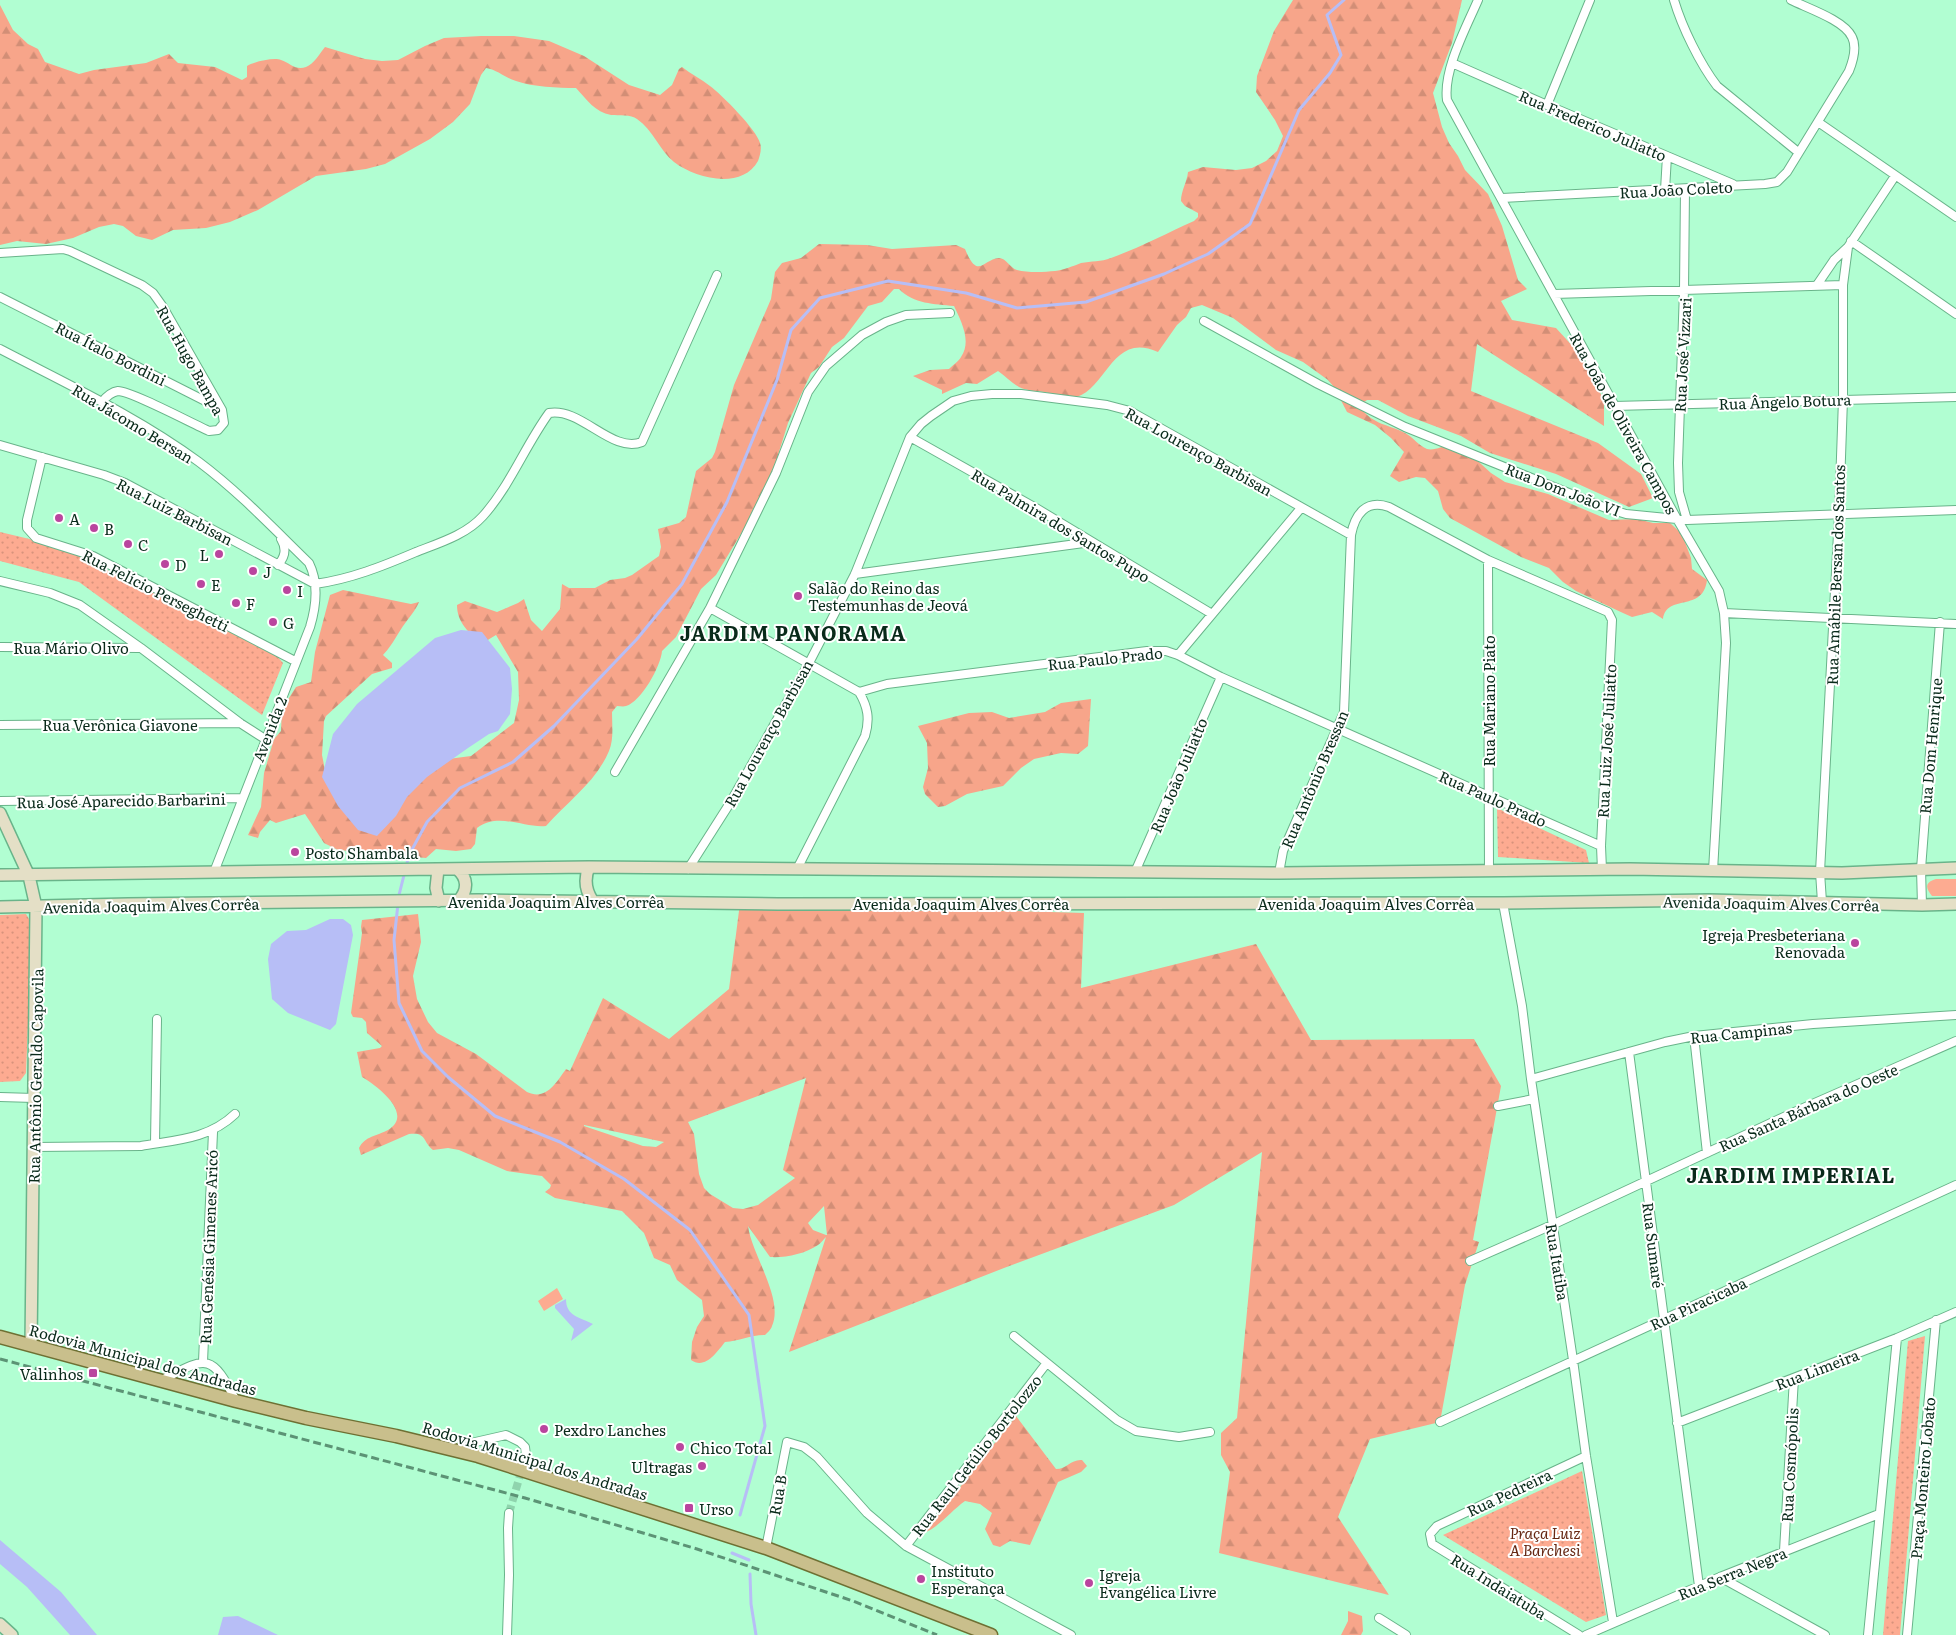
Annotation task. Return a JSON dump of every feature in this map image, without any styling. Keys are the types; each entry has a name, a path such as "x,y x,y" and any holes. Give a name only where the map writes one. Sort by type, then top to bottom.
{"main road":[{"name":"Rua Antônio Geraldo Capovila","path":"0,814 29,876 36,907 31,1345"},
{"name":"Avenida Joaquim Alves Corrêa","path":"0,875 589,867 1279,873 1602,870 1820,872 1956,868"},
{"path":"589,867 586,874 586,888 592,900"},
{"path":"438,869 436,888 439,900"},
{"path":"457,869 465,878 466,884 463,896 458,900"},
{"name":"Avenida Joaquim Alves Corrêa","path":"0,907 414,902 439,900 592,900 778,904 1503,903 1709,900 1922,905 1956,904"},
{"name":"Rodovia Municipal dos Andradas","path":"0,1337 236,1401 462,1452 766,1548 991,1635"},
{"path":"0,1624 12,1635"}],"street":[{"name":"Rua João de Oliveira Campos","path":"1478,0 1452,62 1446,92 1448,100 1614,406 1719,591 1724,613 1726,643 1713,870"},
{"path":"1547,105 1590,0"},
{"path":"1674,0 1691,41 1717,86 1798,152"},
{"name":"Rua João Coleto","path":"1502,198 1686,189 1776,182 1787,172 1849,71 1854,53 1853,38 1844,27 1791,0"},
{"name":"Rua Frederico Juliatto","path":"1452,62 1547,105 1735,185"},
{"path":"1818,122 1956,217"},
{"path":"1665,190 1667,156"},
{"path":"1817,285 1834,260 1850,244 1895,176"},
{"name":"Rua José Vizzari","path":"1686,189 1678,492 1686,520"},
{"path":"1850,244 1956,314"},
{"name":"Rua Amábile Bersan dos Santos","path":"1822,902 1820,872 1834,618 1843,399 1843,285 1850,244"},
{"name":"Rua Hugo Bampa","path":"0,253 53,248 63,249 142,285 153,293 163,306 222,410 224,423 218,430 209,431 119,391 112,392 102,402"},
{"path":"315,584 336,581 360,574 453,537 472,526 493,504 549,413 569,414 601,433 623,442 635,444 642,442 717,275"},
{"path":"1554,294 1843,285"},
{"name":"Rua Ítalo Bordini","path":"0,297 222,410"},
{"path":"615,772 710,608 776,473 808,392 826,366 862,335 886,322 906,315 950,313"},
{"name":"Rua Dom João VI","path":"1204,321 1318,384 1404,427 1606,508 1626,514 1686,520 1956,510"},
{"name":"Rua Jácomo Bersan","path":"0,349 102,402 176,446 201,464 230,488 309,564 313,571 315,584"},
{"name":"Rua Lourenço Barbisan","path":"688,869 730,803 809,663 855,574 910,436 935,413 953,402 971,396 1021,394 1130,411 1351,535"},
{"name":"Rua Ângelo Botura","path":"1614,406 1956,397"},
{"name":"Rua Palmira dos Santos Pupo","path":"910,436 1036,508 1212,614"},
{"name":"Rua Luiz Barbisan","path":"0,445 104,475 125,483 315,584"},
{"name":"Rua Felício Perseghetti","path":"42,457 27,520 27,528 36,538 93,556 296,661"},
{"path":"1351,535 1359,513 1370,506 1384,505 1488,560"},
{"path":"1178,654 1301,508"},
{"path":"278,533 284,544 285,551 283,559 278,565"},
{"name":"Rua Antônio Bressan","path":"1279,873 1282,850 1344,712 1351,535"},
{"path":"855,574 1091,542"},
{"name":"Rua Luiz José Juliatto","path":"1488,560 1608,612 1612,620 1601,846 1602,870"},
{"name":"Rua Mariano Piato","path":"1488,560 1489,872"},
{"path":"0,581 50,594 80,605 141,648 240,724 266,739"},
{"name":"Avenida 2","path":"214,872 314,612 315,584"},
{"path":"710,608 859,692 866,703 868,725 865,736 797,868"},
{"path":"1724,613 1956,624"},
{"name":"Rua Dom Henrique","path":"1920,869 1940,622"},
{"name":"Rua Mário Olivo","path":"0,647 141,648"},
{"name":"Rua Paulo Prado","path":"859,692 887,684 1147,651 1166,651 1178,654 1221,677 1601,846"},
{"name":"Rua João Juliatto","path":"1135,872 1221,677"},
{"name":"Rua Verônica Giavone","path":"0,725 240,724"},
{"name":"Rua José Aparecido Barbarini","path":"0,801 242,798"},
{"path":"1920,869 1922,905"},
{"name":"Rua Itatiba","path":"1503,903 1522,1006 1552,1225 1574,1360 1586,1456 1613,1622"},
{"name":"Rua Campinas","path":"1531,1079 1665,1042 1694,1036 1813,1024 1956,1015"},
{"path":"155,1143 157,1019"},
{"path":"1694,1036 1707,1153"},
{"name":"Rua Santa Bárbara do Oeste","path":"1470,1261 1552,1225 1801,1109 1956,1041"},
{"name":"Rua Sumaré","path":"1629,1052 1699,1586"},
{"path":"0,1098 34,1098"},
{"path":"1498,1106 1534,1099"},
{"path":"34,1147 141,1146 213,1132 236,1114"},
{"name":"Rua Genésia Gimenes Aricó","path":"203,1362 213,1132"},
{"name":"Rua Piracicaba","path":"1440,1422 1956,1184"},
{"name":"Rua Limeira","path":"1677,1423 1897,1338 1956,1312"},
{"name":"Praça Monteiro Lobato","path":"1908,1635 1936,1320"},
{"path":"1014,1336 1117,1420 1136,1431 1179,1437 1210,1432"},
{"path":"1868,1635 1897,1338"},
{"path":"160,1381 190,1364 203,1362 220,1372 236,1401"},
{"name":"Rua Raul Getúlio Bortolozzo","path":"906,1546 1046,1364"},
{"name":"Rua Cosmópolis","path":"1784,1551 1794,1378"},
{"path":"462,1452 471,1444 506,1435 520,1442 525,1447 526,1455"},
{"name":"Rua B","path":"766,1548 787,1442 804,1447 817,1456 867,1513 906,1546"},
{"name":"Rua Pedreira","path":"1432,1530 1586,1456"},
{"path":"507,1635 509,1513"},
{"name":"Rua Serra Negra","path":"1586,1635 1720,1577 1879,1514"},
{"name":"Rua Indaiatuba","path":"1432,1530 1430,1534 1432,1544 1579,1635"},
{"path":"906,1546 1071,1635"},
{"path":"1720,1577 1825,1635"},
{"path":"1379,1618 1406,1635"}],"green space":[{"path":"1293,0 1462,0 1452,43 1433,93 1442,127 1465,170 1488,194 1502,226 1518,280 1527,289 1501,301 1512,320 1556,328 1578,352 1604,400 1604,426 1477,344 1471,391 1598,443 1641,474 1653,498 1629,507 1556,474 1490,453 1461,436 1408,416 1378,400 1367,400 1363,403 1362,409 1371,418 1405,433 1427,449 1436,449 1450,444 1470,454 1491,473 1505,482 1548,494 1609,520 1637,519 1653,523 1670,523 1682,534 1691,558 1692,569 1707,580 1704,590 1699,596 1671,607 1666,611 1663,619 1652,612 1632,617 1576,591 1563,582 1549,568 1521,557 1450,518 1443,509 1438,491 1425,478 1416,477 1399,482 1390,476 1404,452 1375,425 1347,412 1334,387 1328,380 1303,362 1276,350 1233,318 1202,305 1191,308 1158,352 1142,347 1129,349 1119,356 1093,386 1083,394 1068,398 1025,389 1016,385 998,371 977,384 966,383 942,394 942,390 913,376 930,370 949,369 960,358 966,344 964,331 957,312 954,306 932,304 911,298 899,289 894,289 882,302 868,306 844,338 832,347 819,367 811,373 788,423 774,468 759,504 716,575 701,589 676,637 662,651 654,674 644,691 632,703 625,706 617,706 612,712 611,746 597,772 546,826 502,821 485,823 477,828 475,844 471,849 456,851 436,849 426,858 338,850 324,843 305,814 276,823 270,820 260,832 258,838 248,835 261,807 264,773 274,739 281,731 282,709 296,687 311,682 315,652 330,595 343,590 411,604 419,602 383,655 392,663 392,668 372,674 326,716 322,755 326,775 471,756 514,723 519,700 518,672 496,635 481,644 468,631 461,622 457,605 465,601 497,612 524,599 531,620 542,631 560,609 562,584 569,588 595,588 610,580 632,575 659,556 661,547 658,529 679,523 686,517 696,471 712,458 715,452 734,385 771,299 775,272 782,263 801,258 819,244 867,245 892,249 956,245 965,249 970,259 977,266 981,266 993,259 1001,258 1017,270 1031,272 1055,271 1081,263 1111,258 1194,221 1198,217 1198,213 1185,206 1181,201 1188,172 1203,167 1236,170 1252,168 1266,161 1277,151 1283,136 1275,120 1256,92 1257,76 1274,31"},
{"path":"0,5 13,30 28,44 38,49 45,62 79,74 94,70 146,63 169,54 178,63 215,67 242,80 247,77 247,66 264,60 278,59 302,68 309,66 325,47 365,59 382,61 398,60 444,38 514,36 549,41 584,56 629,85 660,95 672,85 679,69 682,67 707,83 738,113 757,137 761,150 758,161 751,170 741,176 730,179 706,177 683,168 674,162 648,129 634,117 611,115 600,111 576,88 530,85 512,80 494,70 486,68 481,75 470,104 453,122 430,139 385,164 366,169 316,176 258,210 230,222 206,228 173,230 152,240 136,236 123,226 114,224 99,227 73,238 46,244 17,241 0,245"},
{"path":"0,532 59,546 274,653 283,663 262,715 79,582 0,561"},
{"path":"1091,699 1088,746 1078,754 1061,753 1034,759 1021,768 1003,786 967,794 945,806 938,807 925,794 923,787 928,768 927,743 918,726 969,713 992,712 1009,718 1045,712 1061,703"},
{"path":"1497,808 1586,850 1589,863 1498,857"},
{"path":"1936,879 1956,879 1956,896 1932,896 1927,886"},
{"path":"740,903 1084,913 1081,988 1256,944 1311,1040 1474,1039 1501,1086 1473,1240 1479,1242 1465,1285 1440,1422 1370,1439 1338,1517 1389,1595 1219,1553 1230,1472 1221,1455 1221,1433 1237,1418 1262,1152 1174,1205 1004,1268 789,1352 826,1237 818,1245 801,1253 782,1257 770,1257 748,1226 771,1290 775,1315 772,1326 765,1335 725,1342 710,1358 701,1363 691,1360 692,1342 697,1327 704,1316 702,1300 677,1280 670,1265 654,1258 644,1233 622,1211 555,1198 545,1192 551,1185 542,1176 507,1171 459,1150 448,1148 433,1150 419,1134 409,1134 361,1155 359,1148 362,1144 368,1139 388,1130 395,1123 397,1116 390,1100 376,1086 362,1077 357,1052 382,1046 367,1033 366,1022 362,1018 353,1017 351,1013 362,933 362,920 418,914 421,942 413,976 417,999 428,1022 437,1033 476,1054 527,1092 534,1094 540,1094 550,1089 566,1069 570,1071 603,998 669,1039 729,989","holes":["806,1078 783,1170 795,1178 758,1205 743,1209 733,1208 710,1194 704,1188 699,1174 694,1134 688,1122","584,1125 664,1142 656,1147 643,1146","824,1206 827,1235 813,1230 808,1223"]},
{"path":"26,914 32,924 26,1073 20,1081 0,1082 0,915"},
{"path":"557,1288 563,1299 544,1311 538,1301"},
{"path":"1925,1336 1900,1635 1883,1635 1908,1341"},
{"path":"1016,1416 1056,1469 1060,1469 1078,1460 1082,1460 1087,1466 1081,1472 1058,1482 1030,1545 1010,1541 1000,1547 993,1545 985,1529 992,1513 980,1504 965,1501 935,1527 924,1533"},
{"name":"Praça Luiz A Barchesi","path":"1582,1471 1606,1615 1586,1622 1443,1535"},
{"path":"1348,1611 1362,1616 1363,1631 1361,1635 1341,1635 1348,1621"}],"water":[{"path":"461,630 482,632 510,668 512,689 510,714 498,731 489,734 427,777 407,797 396,816 377,836 358,830 338,806 322,777 333,734 357,704 435,638"},
{"path":"330,919 343,919 351,925 353,935 336,1024 330,1030 288,1013 272,999 268,959 271,944 287,931 306,930"},
{"path":"566,1299 571,1313 593,1324 571,1341 574,1329 555,1308 555,1305"},
{"path":"0,1540 61,1592 97,1635 70,1635 27,1587 0,1564"},
{"path":"238,1616 278,1635 218,1635 223,1617"}],"waterway":[{"path":"740,1515 765,1426 749,1315 690,1230 624,1179 560,1142 495,1116 448,1077 422,1051 399,1003 394,940 399,895 409,855 427,822 460,788 513,762 554,726 637,639 682,584 727,502 777,380 791,330 820,298 888,281 966,293 1017,308 1086,302 1164,274 1208,254 1250,224 1299,110 1330,73 1341,55 1327,15 1344,0"},
{"path":"732,1553 749,1560"},
{"path":"750,1574 751,1604 756,1635"}],"tunnel":[{"path":"509,1513 526,1455"}],"railway":[{"path":"0,1359 525,1498 697,1549 853,1601 937,1635"}],"place":[{"name":"A","path":"59,518"},
{"name":"B","path":"94,528"},
{"name":"C","path":"128,544"},
{"name":"L","path":"219,554"},
{"name":"D","path":"165,564"},
{"name":"J","path":"253,571"},
{"name":"E","path":"201,584"},
{"name":"I","path":"287,590"},
{"name":"Salão do Reino das Testemunhas de Jeová","path":"798,596"},
{"name":"F","path":"236,603"},
{"name":"G","path":"273,622"},
{"name":"Posto Shambala","path":"295,852"},
{"name":"Igreja Presbeteriana Renovada","path":"1855,943"},
{"name":"Valinhos","path":"93,1373"},
{"name":"Pexdro Lanches","path":"544,1429"},
{"name":"Chico Total","path":"680,1447"},
{"name":"Ultragas","path":"702,1466"},
{"name":"Urso","path":"689,1508"},
{"name":"Instituto Esperança","path":"921,1579"},
{"name":"Igreja Evangélica Livre","path":"1089,1583"}],"district":[{"name":"JARDIM PANORAMA","path":"793,632"},
{"name":"JARDIM IMPERIAL","path":"1791,1174"}]}
